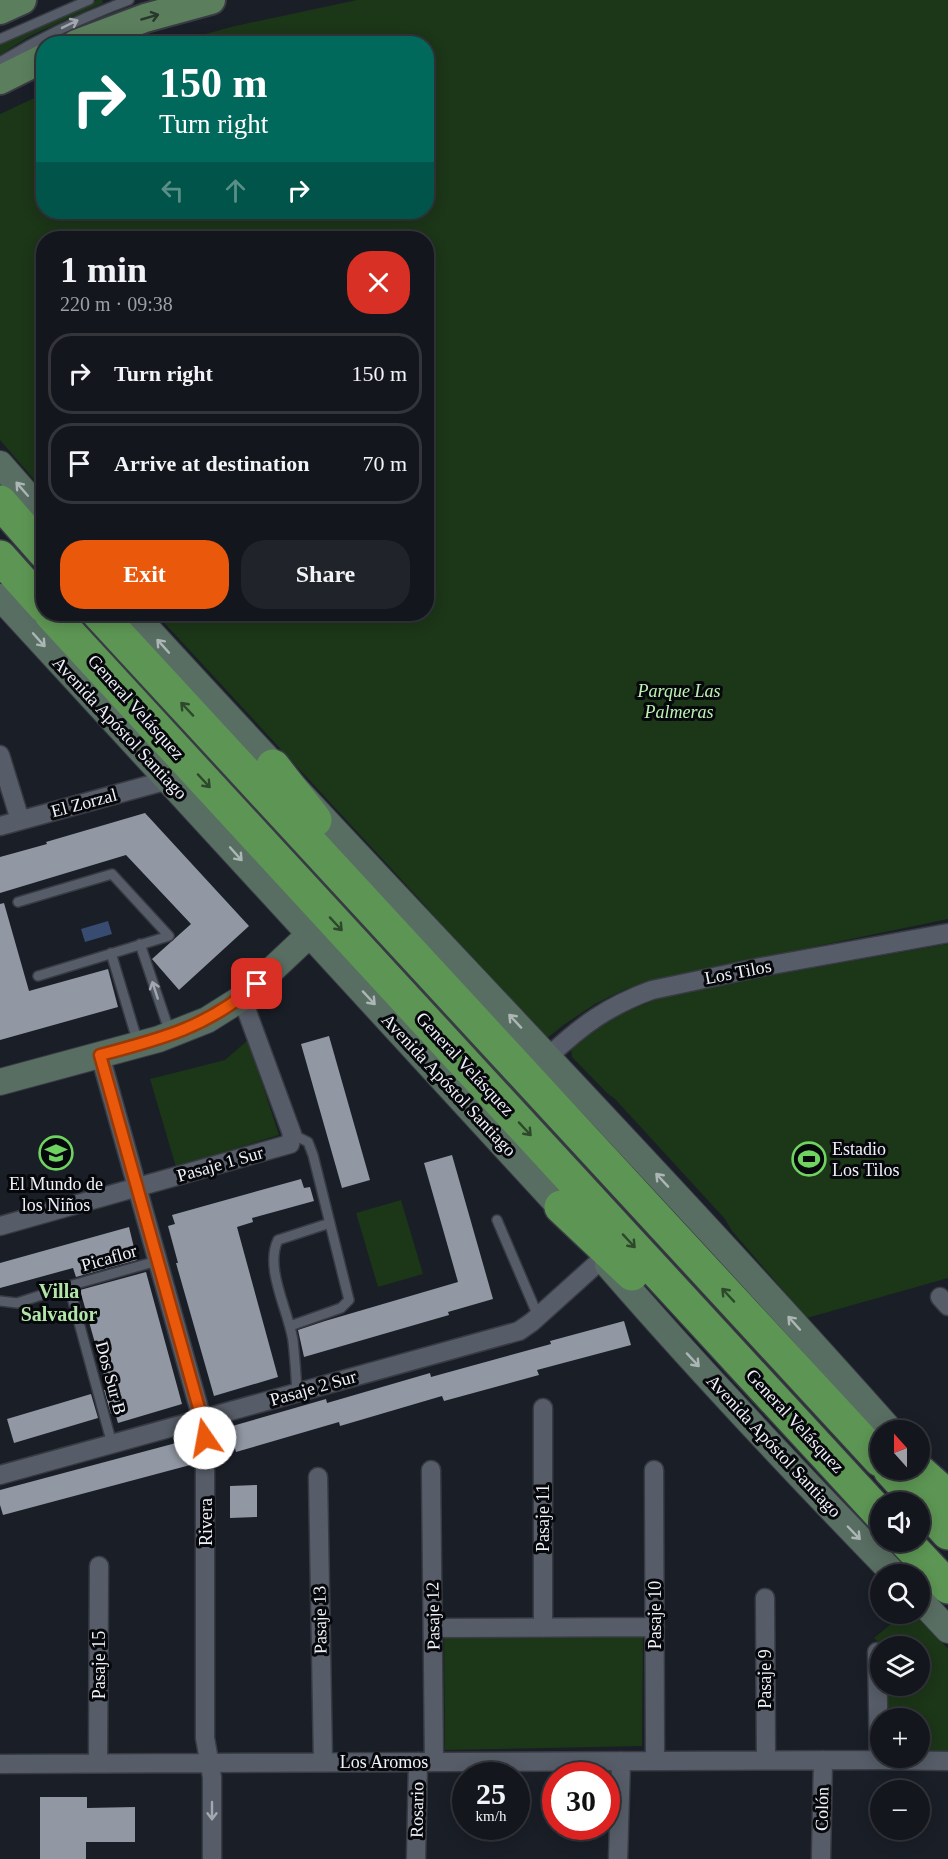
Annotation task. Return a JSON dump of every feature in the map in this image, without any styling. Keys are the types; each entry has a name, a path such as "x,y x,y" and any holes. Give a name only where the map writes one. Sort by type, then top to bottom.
{"highway":[{"path":"0,502 36,543"},
{"path":"0,557 36,597"},
{"name":"General Velásquez","path":"57,621 870,1503"},
{"name":"General Velásquez","path":"105,621 870,1449"},
{"path":"273,766 468,1015"},
{"path":"561,1207 680,1320 800,1426"},
{"path":"782,1354 870,1429"},
{"path":"899,1480 948,1533"},
{"path":"930,1480 948,1496"},
{"path":"915,1552 948,1587"}],"main road":[{"path":"92,36 145,18 211,0"},
{"path":"0,80 36,62"},
{"path":"0,464 36,505"},
{"name":"Avenida Apóstol Santiago","path":"0,597 561,1207 653,1317 808,1486 884,1564"},
{"path":"140,621 273,766 441,942 745,1269 881,1420"},
{"path":"0,1082 139,1045 207,1020 242,998 310,934"},
{"path":"930,1475 948,1496"},
{"path":"930,1611 948,1630"}],"street":[{"path":"0,754 20,820"},
{"name":"El Zorzal","path":"0,826 168,780"},
{"name":"Los Tilos","path":"548,1057 601,1013 634,996 652,990 761,967 948,933"},
{"path":"242,998 292,1134"},
{"name":"Rivera","path":"100,1055 202,1419 206,1460 204,1738 212,1777 212,1859"},
{"name":"Pasaje 1 Sur","path":"0,1226 279,1148 290,1144 292,1134"},
{"name":"Pasaje 2 Sur","path":"0,1475 511,1333 525,1327 603,1258"},
{"name":"Pasaje 11","path":"543,1408 543,1628"},
{"name":"Pasaje 12","path":"426,1762 433,1628 431,1470"},
{"name":"Pasaje 10","path":"654,1470 655,1761"},
{"name":"Pasaje 13","path":"318,1477 323,1762"},
{"name":"Pasaje 15","path":"98,1763 99,1566"},
{"name":"Pasaje 9","path":"765,1598 766,1760"},
{"path":"433,1628 655,1627"},
{"name":"Colón","path":"821,1859 823,1760"},
{"name":"Los Aromos","path":"0,1764 870,1760"},
{"path":"618,1859 621,1761"},
{"name":"Los Aromos","path":"930,1761 948,1761"},
{"name":"Rosario","path":"416,1859 426,1762"}],"lane":[{"path":"0,39 89,0"},
{"path":"47,36 129,0"},
{"path":"0,62 36,42"},
{"path":"18,902 112,874 169,936 38,976"},
{"path":"140,945 171,1035"},
{"path":"111,953 139,1045"},
{"path":"290,1326 341,1308 349,1300 313,1155 308,1142 292,1134"},
{"path":"497,1221 538,1316"},
{"path":"297,1393 293,1341 273,1265 275,1246 278,1240 330,1223"},
{"name":"Picaflor","path":"0,1301 17,1303 157,1261"},
{"name":"Dos Sur B","path":"69,1286 112,1444"}],"green space":[{"path":"97,0 102,0 103,3 30,36 0,55 0,45"},
{"name":"Parque Las Palmeras","path":"357,0 948,0 948,919 736,963 626,989 595,1004 542,1042 421,901 162,621 434,621 434,231 36,231 36,482 0,440 0,114 36,97 36,219 434,219 434,36 198,36"},
{"name":"Estadio Los Tilos","path":"948,944 948,1278 807,1318 732,1231 725,1219 615,1099 572,1057 571,1049 605,1021 657,999 702,988"},
{"path":"248,1040 279,1135 176,1167 150,1079 225,1060"},
{"path":"401,1200 423,1274 378,1287 356,1213"},
{"path":"891,1624 926,1624 948,1649 948,1752 930,1752 930,1708 887,1708 887,1696 930,1696 930,1636 876,1636"},
{"path":"643,1635 642,1746 445,1750 444,1636"}],"water":[{"path":"108,921 112,934 85,942 81,929"}],"building":[{"path":"145,813 249,926 179,990 152,959 191,924 126,855 0,893 0,857"},
{"path":"4,903 29,991 108,969 118,1007 0,1040 0,904"},
{"path":"329,1036 370,1180 342,1188 301,1044"},
{"path":"452,1155 493,1299 448,1312 449,1315 304,1357 298,1330 458,1282 424,1163"},
{"path":"301,1179 304,1188 310,1187 314,1201 252,1218 253,1222 237,1227 278,1377 214,1396 176,1263 178,1263 168,1226 175,1224 172,1215"},
{"path":"129,1227 137,1260 76,1277 73,1268 0,1288 0,1263"},
{"path":"146,1272 182,1404 118,1423 115,1413 111,1414 104,1390 108,1389 80,1290"},
{"path":"624,1321 631,1345 537,1370 539,1375 444,1401 442,1396 340,1426 339,1422 236,1452 229,1427 326,1399 327,1403 430,1373 431,1377"},
{"path":"91,1394 98,1418 14,1443 7,1419"},
{"path":"191,1439 194,1464 3,1515 0,1490"},
{"path":"257,1485 257,1517 230,1518 230,1486"},
{"path":"40,1797 87,1797 87,1808 135,1807 135,1842 86,1842 86,1859 40,1859"}],"place":[{"name":"El Mundo de los Niños","path":"56,1153"},
{"name":"Estadio Los Tilos","path":"809,1159"}],"district":[{"name":"Villa Salvador","path":"59,1302"}],"route":[{"path":"205,1438 202,1419 100,1055 159,1039 207,1020 242,998 257,984"}]}
